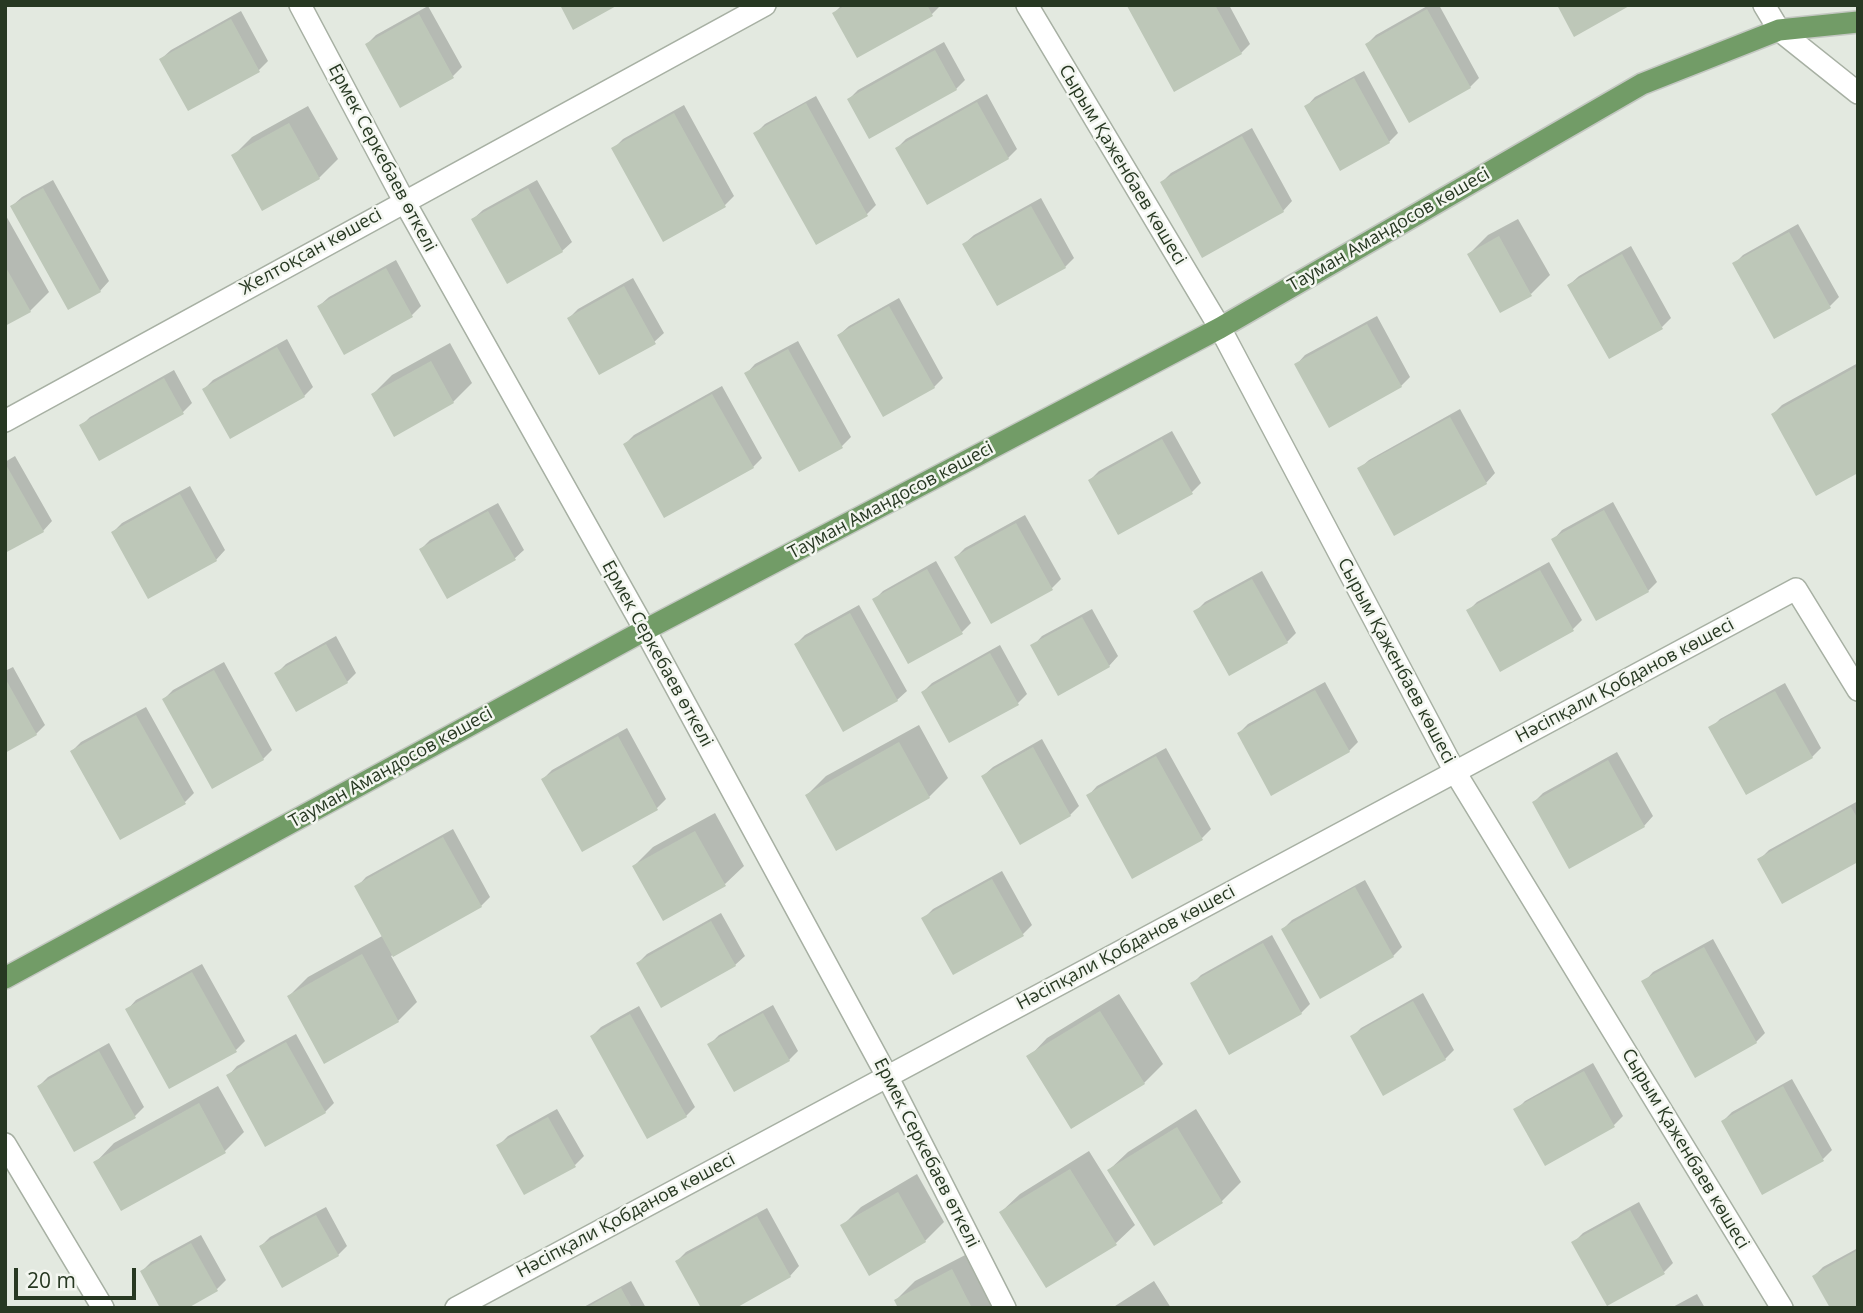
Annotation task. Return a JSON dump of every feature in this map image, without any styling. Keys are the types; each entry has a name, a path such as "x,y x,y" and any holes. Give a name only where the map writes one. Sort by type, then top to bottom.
{"main road":[{"name":"Тауман Амандосов көшесі","path":"5,978 645,630 1220,328 1642,84 1779,30 1858,22"}],"street":[{"name":"Ермек Серкебаев өткелі","path":"300,5 404,201 645,630 887,1076 1005,1308"},
{"name":"Желтоқсан көшесі","path":"5,421 765,5"},
{"name":"Сырым Қаженбаев көшесі","path":"1027,5 1220,328 1455,772 1782,1308"},
{"path":"1764,5 1779,30 1858,93"},
{"name":"Нәсіпқали Қобданов көшесі","path":"456,1308 1796,589 1858,690"},
{"path":"5,1144 103,1308"}],"building":[{"path":"560,5 618,5 573,30"},
{"path":"846,5 927,5 933,16 857,58 832,13"},
{"path":"1215,5 1242,54 1174,92 1127,6"},
{"path":"1557,5 1631,5 1574,37"},
{"path":"1427,9 1471,88 1409,123 1365,44"},
{"path":"419,14 454,78 400,108 365,44"},
{"path":"231,19 260,72 188,111 159,59"},
{"path":"935,50 957,90 869,139 847,99"},
{"path":"1354,78 1390,143 1340,171 1304,106"},
{"path":"977,102 1009,159 927,205 895,148"},
{"path":"806,103 868,216 816,245 753,133"},
{"path":"674,113 726,207 663,242 611,148"},
{"path":"289,123 320,179 262,211 231,155"},
{"path":"1242,136 1284,212 1202,258 1160,182"},
{"path":"43,188 101,292 68,310 10,206"},
{"path":"528,188 563,252 507,284 471,219"},
{"path":"1031,206 1066,268 997,306 962,244"},
{"path":"1789,232 1831,308 1774,339 1732,263"},
{"path":"1499,236 1532,296 1500,313 1467,254"},
{"path":"1622,254 1663,329 1609,359 1567,285"},
{"path":"5,266 31,312 5,326"},
{"path":"386,268 413,317 344,355 317,306"},
{"path":"624,286 656,344 599,375 567,318"},
{"path":"889,306 935,388 883,417 837,335"},
{"path":"1367,324 1402,387 1329,428 1294,364"},
{"path":"277,347 305,397 230,439 202,389"},
{"path":"788,349 843,448 799,472 744,373"},
{"path":"431,361 454,403 394,437 371,394"},
{"path":"1856,367 1858,473 1816,496 1771,414"},
{"path":"164,378 184,414 99,461 79,425"},
{"path":"712,394 754,468 664,518 623,444"},
{"path":"1450,417 1487,484 1394,536 1357,468"},
{"path":"1162,439 1193,494 1118,535 1088,480"},
{"path":"5,463 44,532 5,553"},
{"path":"180,494 217,561 148,599 111,532"},
{"path":"1604,510 1649,592 1596,621 1551,539"},
{"path":"488,511 516,560 447,599 419,549"},
{"path":"1016,523 1053,590 991,624 954,557"},
{"path":"927,569 963,634 908,664 872,599"},
{"path":"1540,570 1574,631 1500,672 1466,610"},
{"path":"1252,579 1288,643 1229,676 1193,611"},
{"path":"850,613 898,701 843,732 794,644"},
{"path":"1082,617 1110,667 1058,696 1030,645"},
{"path":"326,644 348,683 296,712 274,673"},
{"path":"990,653 1019,705 949,743 921,692"},
{"path":"214,670 264,760 212,789 162,699"},
{"path":"5,678 37,735 5,753"},
{"path":"1315,690 1350,752 1271,796 1237,733"},
{"path":"1775,691 1813,758 1746,795 1708,727"},
{"path":"136,715 186,804 120,840 70,751"},
{"path":"618,736 658,810 582,852 541,779"},
{"path":"899,742 930,798 836,851 805,795"},
{"path":"1033,747 1071,816 1020,845 981,776"},
{"path":"1156,756 1203,840 1132,879 1086,795"},
{"path":"1608,760 1645,827 1569,869 1532,802"},
{"path":"1851,807 1858,819 1858,862 1782,904 1757,859"},
{"path":"695,831 726,886 663,921 632,866"},
{"path":"443,837 482,907 393,957 354,886"},
{"path":"992,879 1024,936 953,975 921,918"},
{"path":"1355,887 1394,957 1320,999 1281,929"},
{"path":"711,921 736,966 661,1008 636,963"},
{"path":"1263,943 1302,1014 1229,1055 1190,983"},
{"path":"1704,947 1757,1043 1695,1078 1641,981"},
{"path":"362,954 399,1022 324,1064 287,996"},
{"path":"192,972 237,1052 169,1089 125,1009"},
{"path":"1413,1001 1446,1060 1383,1096 1350,1036"},
{"path":"1100,1011 1145,1084 1071,1129 1026,1056"},
{"path":"763,1013 790,1061 734,1092 707,1044"},
{"path":"630,1014 687,1117 647,1139 590,1036"},
{"path":"286,1042 326,1113 265,1147 226,1075"},
{"path":"99,1051 136,1118 74,1152 37,1086"},
{"path":"1584,1071 1615,1127 1545,1166 1513,1109"},
{"path":"1783,1086 1824,1161 1762,1195 1721,1121"},
{"path":"199,1103 226,1153 121,1211 93,1162"},
{"path":"548,1117 576,1167 524,1195 496,1145"},
{"path":"1177,1127 1223,1203 1154,1246 1107,1170"},
{"path":"1070,1169 1117,1245 1046,1288 999,1212"},
{"path":"898,1192 926,1242 869,1276 840,1225"},
{"path":"1630,1210 1665,1274 1607,1306 1571,1242"},
{"path":"316,1215 339,1256 282,1288 259,1246"},
{"path":"757,1216 791,1277 736,1308 701,1308 675,1261"},
{"path":"191,1243 218,1291 188,1308 160,1308 140,1271"},
{"path":"1858,1250 1858,1308 1830,1308 1812,1276"},
{"path":"952,1269 972,1308 898,1308 894,1300"},
{"path":"621,1288 632,1308 586,1308"}]}
